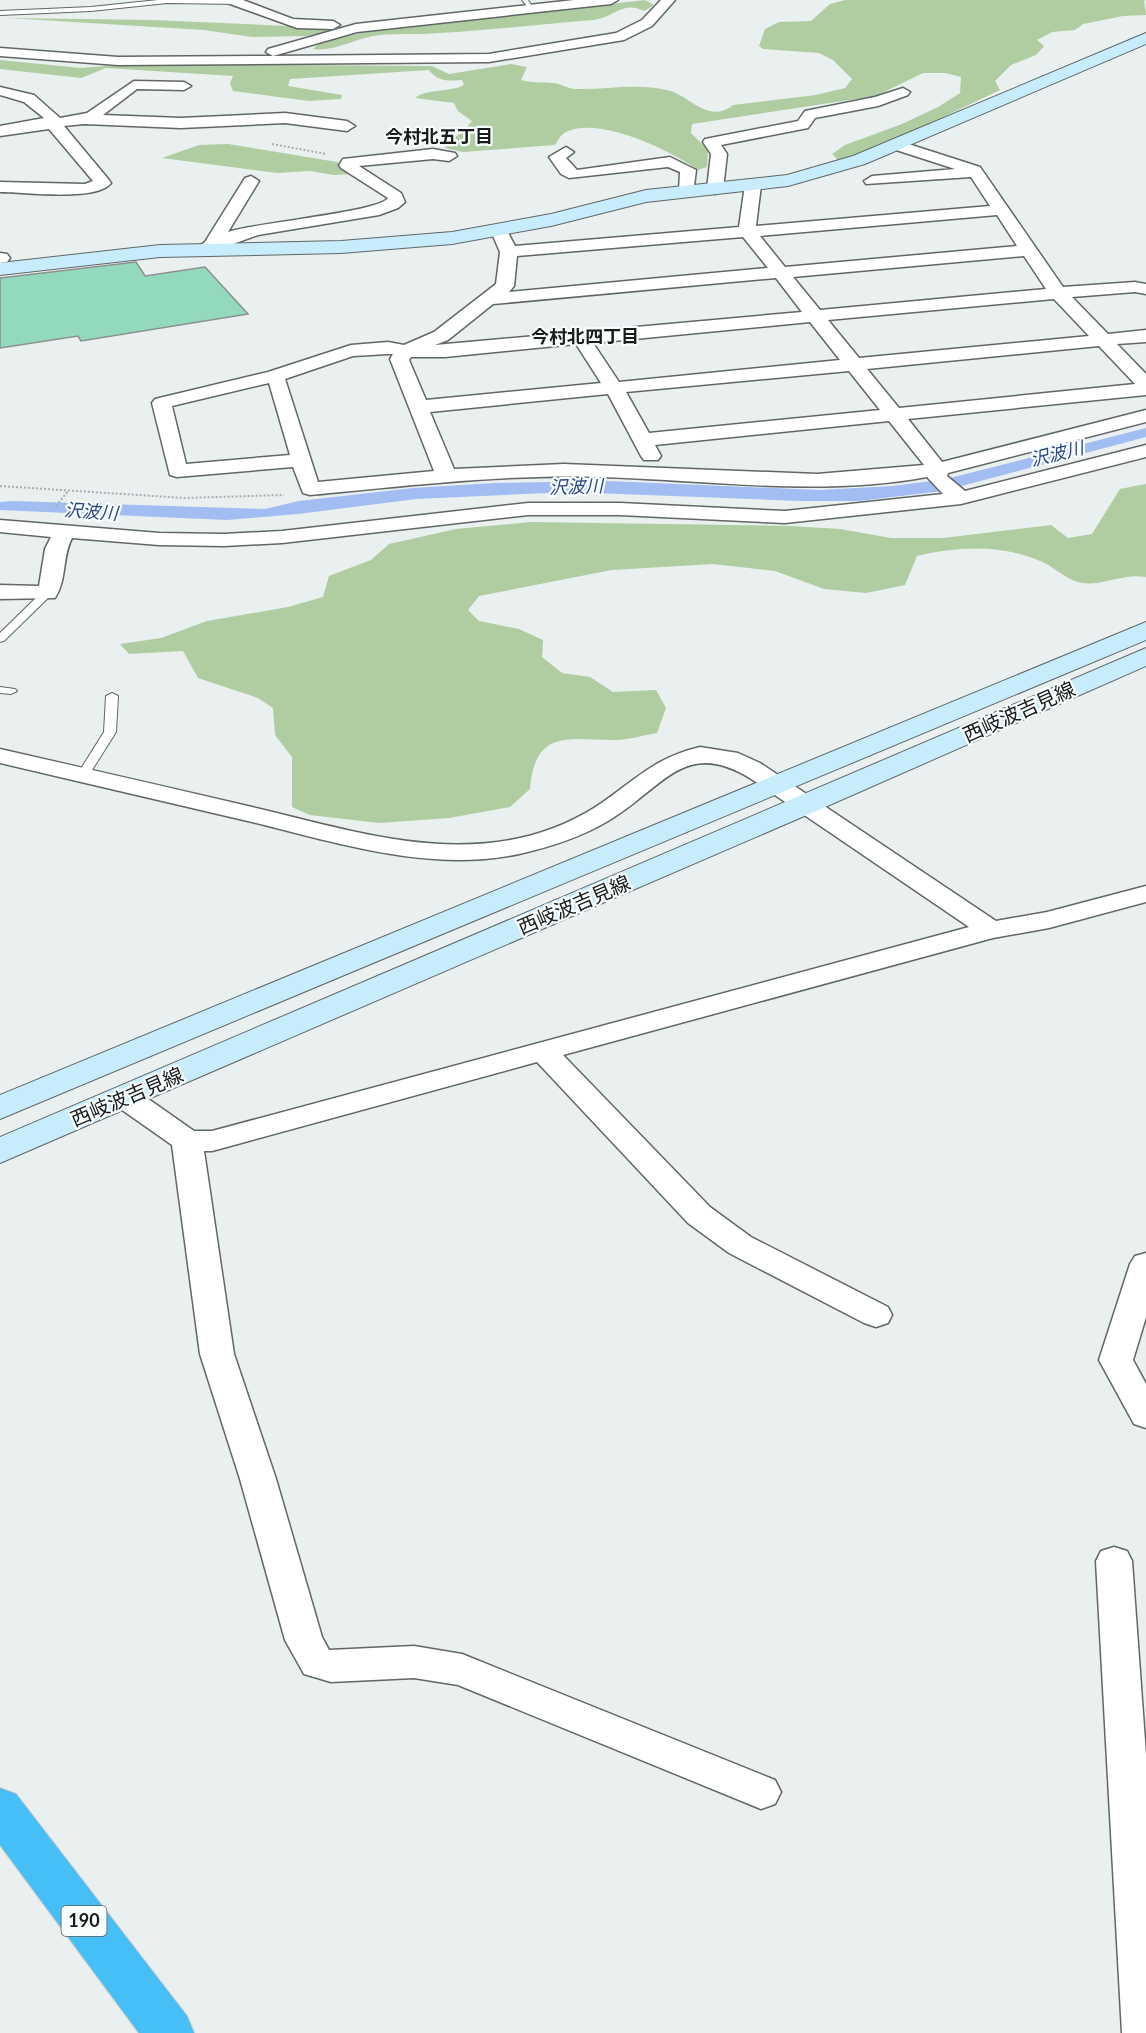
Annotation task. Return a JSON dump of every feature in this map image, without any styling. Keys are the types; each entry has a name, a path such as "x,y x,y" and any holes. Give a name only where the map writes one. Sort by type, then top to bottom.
{"highway":[{"name":"190","path":"0,1808 169,2033"}],"main road":[{"path":"0,261 209,246 382,245 499,231 639,197 753,185 816,174 896,145 1146,38"},
{"name":"西岐波吉見線","path":"0,1107 1146,630"},
{"name":"西岐波吉見線","path":"0,1151 1141,663"}],"street":[{"path":"258,60 265,54 323,36 371,26 529,5 611,0"},
{"path":"0,52 118,61 489,58 619,37 637,32 655,18 668,0"},
{"path":"233,1 299,25 371,26"},
{"path":"84,119 92,116 134,85 184,86"},
{"path":"0,91 24,94 52,117 52,122 102,183 87,189 0,188"},
{"path":"715,189 720,154 711,142 803,125 810,114 878,101 903,92"},
{"path":"0,131 84,119 181,123 285,118 347,126"},
{"path":"896,145 974,170 1058,293 1146,387"},
{"path":"566,152 557,157 567,171 575,175 670,162 688,170 687,191"},
{"path":"209,246 235,234 332,220 388,208 397,202 395,195 347,165 357,159 433,154 449,156"},
{"path":"872,181 976,173"},
{"path":"209,246 250,181"},
{"path":"753,185 747,231 937,474 958,496"},
{"path":"509,252 1002,210"},
{"path":"447,477 399,359 406,351 441,336 505,286 509,252 499,231"},
{"path":"488,298 1028,250"},
{"path":"301,460 177,471 162,403 274,376 351,351 388,348 406,351 445,351 1058,293 1135,287 1146,289"},
{"path":"417,407 1146,336"},
{"path":"581,338 614,388 657,467 657,474"},
{"path":"274,376 279,382 310,489 447,477 572,471 790,482 937,474 1146,417"},
{"path":"643,440 1146,387"},
{"path":"0,526 159,539 224,540 282,537 528,509 620,508 785,517 958,496 1146,451"},
{"path":"0,592 47,593 51,585 53,554 65,532"},
{"path":"0,756 338,835 456,851 495,850 530,844 558,834 605,812 672,762 693,755 715,754 735,759 991,930"},
{"path":"126,1098 142,1112 187,1141 212,1141 991,930 1049,920 1146,894"},
{"path":"543,1052 699,1215 740,1245 876,1315"},
{"path":"187,1141 216,1354 258,1479 304,1640 317,1663 331,1666 414,1662 462,1670 761,1792"},
{"path":"1146,1264 1116,1360 1146,1415"},
{"path":"1114,1561 1144,2033"}],"lane":[{"path":"0,14 91,9 167,1 233,1"},
{"path":"0,639 47,593"},
{"path":"83,775 110,732 112,696"}],"path":[{"path":"0,486 67,492 220,499 299,493 310,489"}],"green space":[{"path":"645,0 654,5 644,11 637,8 624,8 600,19 432,34 380,35 330,48 313,49 320,43 369,31"},
{"path":"845,0 1146,0 1144,1 1146,15 1123,16 1083,24 1075,30 1052,32 1037,40 1044,46 1036,55 1011,65 995,81 1000,90 880,147 839,161 832,154 845,145 902,124 938,107 960,93 961,77 945,73 923,73 876,96 692,124 691,133 708,150 707,167 698,170 652,145 612,131 594,128 577,129 563,134 555,145 463,152 445,148 447,141 462,133 472,121 458,111 454,103 415,98 426,93 464,85 462,80 440,79 429,70 290,79 288,86 342,95 341,99 309,101 233,91 230,83 233,76 106,68 81,78 0,69 0,60 81,68 132,64 432,66 449,74 511,64 527,67 521,80 556,83 575,89 655,88 675,93 699,107 715,112 733,105 816,95 845,88 852,79 833,60 819,53 763,49 759,46 765,29 779,22 811,21 830,4"},
{"path":"8,18 153,20 333,28 335,31 305,36 252,37 204,30"},
{"path":"228,144 337,162 352,174 334,175 310,171 277,173 162,158 199,145"},
{"path":"1146,484 1146,577 1082,583 1072,580 1045,563 1014,552 966,549 917,556 905,585 866,593 824,589 775,571 713,564 612,570 479,596 468,610 479,621 519,629 543,640 542,657 562,673 590,677 613,692 656,690 666,708 657,733 620,740 569,739 547,747 539,756 533,769 530,789 510,807 449,818 379,823 310,815 292,807 292,757 275,735 273,708 258,698 198,678 183,651 129,654 120,644 161,638 207,621 288,607 323,597 329,576 371,560 389,544 456,529 531,522 790,526 840,529 891,538 943,538 1051,525 1068,538 1092,534 1120,489"}],"water":[{"name":"沢波川","path":"1146,428 1146,437 943,491 859,501 800,501 568,492 416,499 298,514 227,520 0,510 0,502 13,501 265,509 299,501 413,488 494,483 608,481 819,490 893,486 946,479"}],"building":[{"path":"136,262 145,276 205,267 248,314 81,341 78,336 0,348 0,278"}],"district":[{"name":"今村北五丁目","path":"439,137"},
{"name":"今村北四丁目","path":"585,337"}]}
